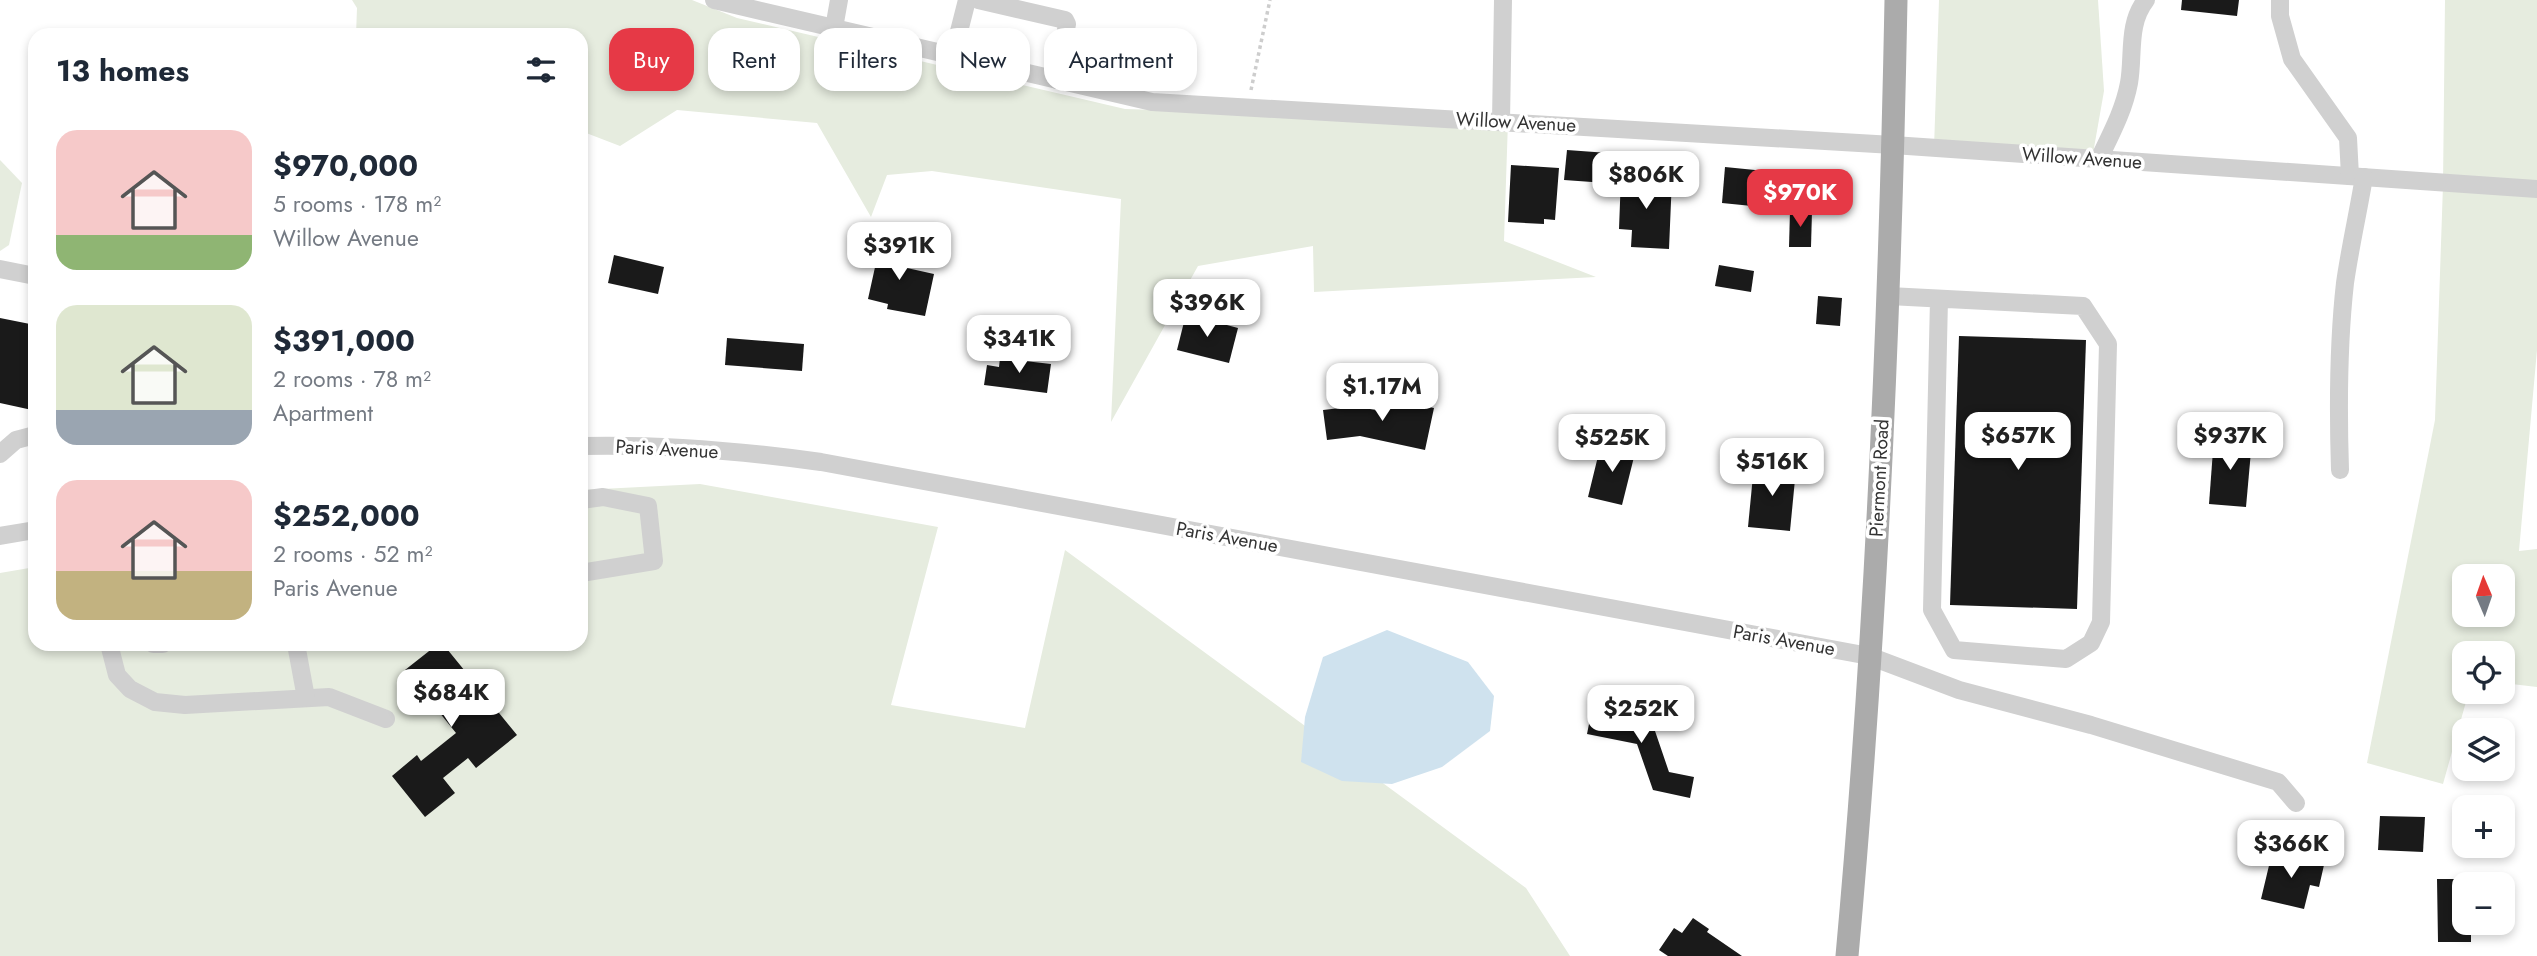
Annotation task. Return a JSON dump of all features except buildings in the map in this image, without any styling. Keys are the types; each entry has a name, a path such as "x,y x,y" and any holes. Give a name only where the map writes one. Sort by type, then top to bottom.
{"main road":[{"name":"Piermont Road","path":"1847,956 1869,656 1889,296 1896,0"}],"street":[{"name":"Willow Avenue","path":"714,0 834,28"},
{"path":"834,28 839,0"},
{"path":"960,28 967,0"},
{"path":"978,0 1065,20 1066,28"},
{"path":"1501,121 1503,0"},
{"path":"2099,159 2120,116 2129,83 2133,25 2137,11 2146,0"},
{"path":"2280,0 2280,16 2292,59 2348,138 2357,177 2339,369 2340,470"},
{"name":"Willow Avenue","path":"1104,91 1152,102 1893,145 2537,189"},
{"path":"0,269 28,275"},
{"path":"1889,296 2083,306 2108,344 2101,622 2091,643 2066,659 1954,650 1932,610 1940,299"},
{"path":"0,454 16,440 28,437"},
{"name":"Paris Avenue","path":"588,446 619,445 821,461 1869,656 1959,690 2091,725 2278,782 2296,803"},
{"path":"588,499 603,497 648,506 654,561 588,572"},
{"path":"0,536 28,531"},
{"path":"111,651 117,675 130,689 155,702 185,705 329,697 386,719"},
{"path":"297,651 306,698"}],"path":[{"path":"1247,107 1270,0"}],"shaded area":[{"path":"352,0 692,0 737,18 780,28 708,28 708,91 800,91 800,33 814,36 814,91 922,91 922,61 936,65 936,91 1030,91 1030,87 1125,109 1508,121 1504,241 1596,277 1314,292 1313,246 1198,266 1111,422 1121,199 932,171 887,175 871,217 817,123 677,110 620,146 588,134 588,28 356,28 357,8"},
{"path":"1939,0 2098,0 2104,91 2091,165 1934,148"},
{"path":"2445,0 2537,0 2537,350 2519,551 2537,549 2537,687 2515,684 2515,641 2452,641 2452,704 2465,704 2461,718 2452,718 2452,752 2443,784 2367,763 2435,420 2443,185"},
{"path":"0,160 22,183 9,245 0,251"},
{"path":"700,484 938,527 891,705 1025,728 1065,550 1526,888 1570,956 0,956 0,573 28,568 28,651 588,651 588,490"}],"water":[{"path":"1387,630 1468,662 1494,696 1490,731 1442,767 1392,784 1342,781 1301,762 1305,717 1323,657"}]}
